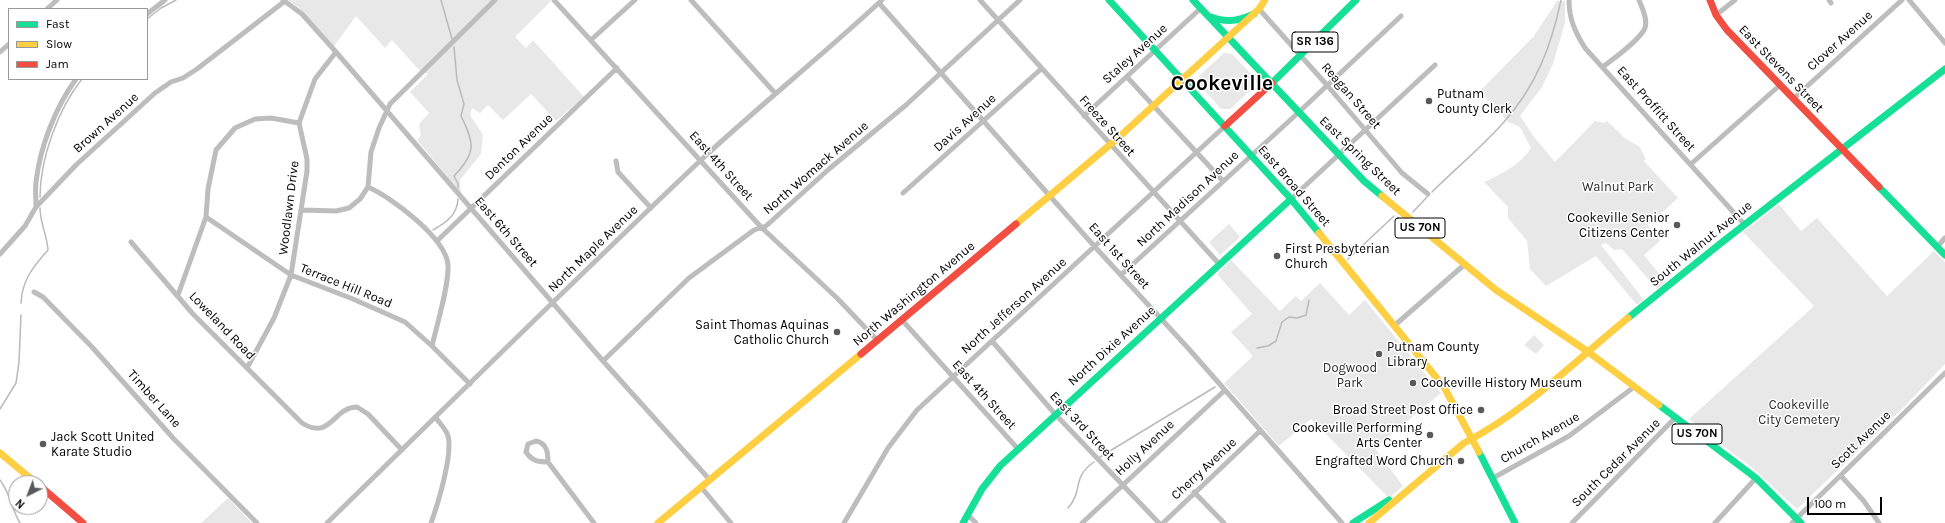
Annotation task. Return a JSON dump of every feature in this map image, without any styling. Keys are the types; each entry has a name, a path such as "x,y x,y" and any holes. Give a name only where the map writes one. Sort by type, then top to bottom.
{"street":[{"path":"48,8 57,0"},
{"path":"148,13 165,0"},
{"name":"East 6th Street","path":"284,0 302,14 336,52 553,304 710,480"},
{"name":"Brown Avenue","path":"0,254 25,226 36,207 76,165 155,93 171,82 183,78 197,70 284,0"},
{"path":"302,210 336,211 349,208 360,199 368,187 371,152 387,110 395,100 495,0"},
{"name":"East 4th Street","path":"554,0 702,160 761,227 837,298 878,341"},
{"path":"692,0 775,93"},
{"name":"Freeze Street","path":"980,0 1220,265"},
{"name":"North Womack Avenue","path":"603,361 689,278 754,230 766,226 940,74 1020,0"},
{"name":"East Broad Street","path":"1109,0 1291,199 1452,397 1515,523"},
{"name":"East Spring Street","path":"1193,0 1229,36 1338,155 1364,181 1464,265 1510,300 1587,351"},
{"name":"North Washington Avenue","path":"658,523 878,341 1110,145 1256,12 1265,0"},
{"name":"SR 136","path":"1272,83 1356,0"},
{"name":"East Proffitt Street","path":"1569,0 1569,14 1574,30 1585,48 1692,164 1745,225"},
{"path":"1603,67 1640,35 1645,27 1645,17 1639,0"},
{"name":"East Stevens Street","path":"1710,0 1716,15 1727,30 1945,255"},
{"path":"1716,15 1735,0"},
{"name":"Clover Avenue","path":"1793,99 1902,0"},
{"path":"1909,0 1945,43"},
{"path":"592,40 632,1"},
{"name":"North Maple Avenue","path":"327,523 702,160 775,93 846,34 881,2"},
{"name":"East 1st Street","path":"881,2 940,74 1342,523"},
{"name":"Staley Avenue","path":"1084,116 1201,8"},
{"path":"1209,16 1226,22 1235,22 1256,12"},
{"name":"Reagan Street","path":"1256,12 1301,56 1402,173 1428,194"},
{"name":"North Madison Avenue","path":"1121,275 1299,112 1326,84 1401,16"},
{"path":"0,52 8,45"},
{"path":"299,123 315,80 336,52"},
{"path":"1291,199 1435,65"},
{"name":"Denton Avenue","path":"437,241 617,68"},
{"name":"Davis Avenue","path":"903,193 1041,69"},
{"name":"South Walnut Avenue","path":"1408,489 1464,443 1473,439 1507,417 1537,395 1587,351 1842,148 1945,69"},
{"path":"1127,77 1223,181"},
{"path":"36,207 36,183 47,135 67,91 75,80"},
{"path":"1225,126 1272,83"},
{"path":"1692,164 1780,85"},
{"name":"Loweland Road","path":"299,123 271,118 255,119 235,128 216,150 212,164 206,217 178,295 193,314 307,426 321,429 347,409 357,407 368,414 402,450"},
{"name":"Woodlawn Drive","path":"247,368 277,312 291,275 302,210 307,159 299,123"},
{"name":"North Jefferson Avenue","path":"844,523 888,448 917,410 1225,126"},
{"path":"616,161 618,172 651,208"},
{"path":"368,187 382,193 407,213 437,241 446,255 448,274 432,346"},
{"name":"North Dixie Avenue","path":"963,523 989,479 1018,449 1291,199"},
{"name":"Terrace Hill Road","path":"206,217 291,275 389,314 405,322 432,346 470,384"},
{"path":"1937,247 1945,238"},
{"path":"131,242 178,295"},
{"path":"1395,325 1464,265"},
{"name":"Timber Lane","path":"34,292 43,296 92,347 174,438 257,523"},
{"name":"East 4th Street","path":"902,320 1018,449"},
{"name":"East 3rd Street","path":"992,341 1055,414 1159,523"},
{"name":"US 70N","path":"1587,351 1756,478 1797,521"},
{"name":"Scott Avenue","path":"1797,521 1945,373"},
{"name":"Church Avenue","path":"1493,478 1590,423 1634,387"},
{"name":"Holly Avenue","path":"1082,523 1224,391"},
{"path":"431,523 440,497 449,446 445,431 436,418"},
{"name":"South Cedar Avenue","path":"1572,523 1676,418"},
{"name":"Cherry Avenue","path":"1163,523 1260,431"},
{"path":"548,462 532,460 526,452 528,444 536,441 544,445 548,451 548,462 594,523"},
{"path":"0,453 26,475"},
{"path":"1841,476 1863,500 1878,523"},
{"path":"1714,523 1756,478"},
{"path":"701,487 731,523"},
{"path":"1353,523 1408,489"},
{"path":"1369,523 1408,489"},
{"path":"1194,492 1224,523"},
{"path":"48,493 83,523"},
{"path":"968,514 976,523"}],"green space":[{"path":"288,0 549,0 551,1 515,37 526,48 533,40 584,97 556,121 531,94 503,120 488,105 480,113 472,108 470,115 483,135 481,154 460,180 461,193 417,140 421,136 419,124 429,113 410,92 428,74 419,70 392,40 385,48 356,16 334,46 299,8"},
{"name":"Walnut Park","path":"1557,1 1565,1 1565,23 1553,64 1542,87 1520,116 1534,137 1555,162 1595,121 1604,123 1607,121 1626,139 1640,147 1646,160 1643,160 1678,198 1648,225 1660,241 1644,255 1666,282 1657,289 1622,249 1614,250 1606,243 1601,245 1644,300 1637,305 1596,256 1546,286 1530,269 1527,241 1508,218 1508,207 1484,182 1516,164 1531,148 1520,127 1508,122 1495,106 1479,92 1534,36"},
{"path":"1224,53 1232,54 1255,78 1255,86 1230,109 1221,109 1200,85 1199,76"},
{"name":"Cookeville City Cemetery","path":"1779,204 1801,231 1817,218 1887,296 1934,251 1945,262 1945,364 1905,406 1797,509 1755,470 1689,419 1814,306 1743,232"},
{"path":"1229,224 1240,237 1220,255 1209,242"},
{"name":"Dogwood Park","path":"1231,260 1280,311 1296,296 1301,301 1320,283 1349,315 1365,300 1441,393 1376,447 1376,450 1403,486 1389,498 1311,419 1279,446 1224,383 1253,356 1231,332 1252,314 1217,274"},
{"path":"1534,335 1544,345 1536,354 1524,345"},
{"path":"228,498 252,523 201,523"}],"waterway":[{"path":"148,18 161,8 176,0"},
{"path":"441,0 452,39"},
{"path":"1432,192 1496,131 1525,94 1541,65 1547,50 1561,0"},
{"path":"454,47 457,80 464,104 461,116 471,141 470,154 454,176 458,184 458,188"},
{"path":"40,197 43,167 52,135 65,105 81,80"},
{"path":"1413,212 1427,197"},
{"path":"433,230 450,218 456,209 458,199"},
{"path":"21,303 24,287 29,274 48,250 40,208"},
{"path":"1348,259 1394,216"},
{"path":"1257,348 1268,346 1276,341 1282,322 1289,317 1297,318 1306,315 1309,300"},
{"path":"0,409 16,383 19,362 21,315"},
{"path":"1100,457 1215,387"},
{"path":"1068,508 1076,495 1082,473 1094,462"},
{"path":"0,480 6,490 20,523"}],"traffic: fast":[{"path":"1109,0 1291,199 1319,233"},
{"path":"1193,0 1364,181 1382,196"},
{"path":"1272,83 1356,0"},
{"path":"1211,17 1227,21 1254,14"},
{"path":"1628,318 1721,243 1945,69"},
{"path":"1879,187 1945,255"},
{"path":"963,523 982,489 1000,466 1291,199"},
{"path":"1659,405 1756,478 1801,523"},
{"path":"1479,452 1515,523"},
{"path":"1353,523 1389,500"}],"traffic: slow":[{"path":"1016,224 1118,138 1259,9 1265,0"},
{"path":"1382,196 1496,290 1587,351 1659,405"},
{"path":"1319,233 1444,387 1479,452"},
{"path":"1369,523 1464,443 1508,416 1529,401 1628,318"},
{"path":"658,523 861,354"},
{"path":"0,453 26,475"}],"traffic: jam":[{"path":"1710,0 1716,15 1727,30 1879,187"},
{"path":"1225,126 1272,83"},
{"path":"861,354 1016,224"},
{"path":"48,493 83,523"}],"place":[{"name":"Putnam County Clerk","path":"1429,101"},
{"name":"Cookeville Senior Citizens Center","path":"1677,225"},
{"name":"First Presbyterian Church","path":"1277,256"},
{"name":"Saint Thomas Aquinas Catholic Church","path":"837,332"},
{"name":"Putnam County Library","path":"1379,354"},
{"name":"Cookeville History Museum","path":"1413,383"},
{"name":"Broad Street Post Office","path":"1481,410"},
{"name":"Cookeville Performing Arts Center","path":"1430,435"},
{"name":"Jack Scott United Karate Studio","path":"43,444"},
{"name":"Engrafted Word Church","path":"1461,461"}],"district":[{"name":"Cookeville","path":"1222,84"}]}
